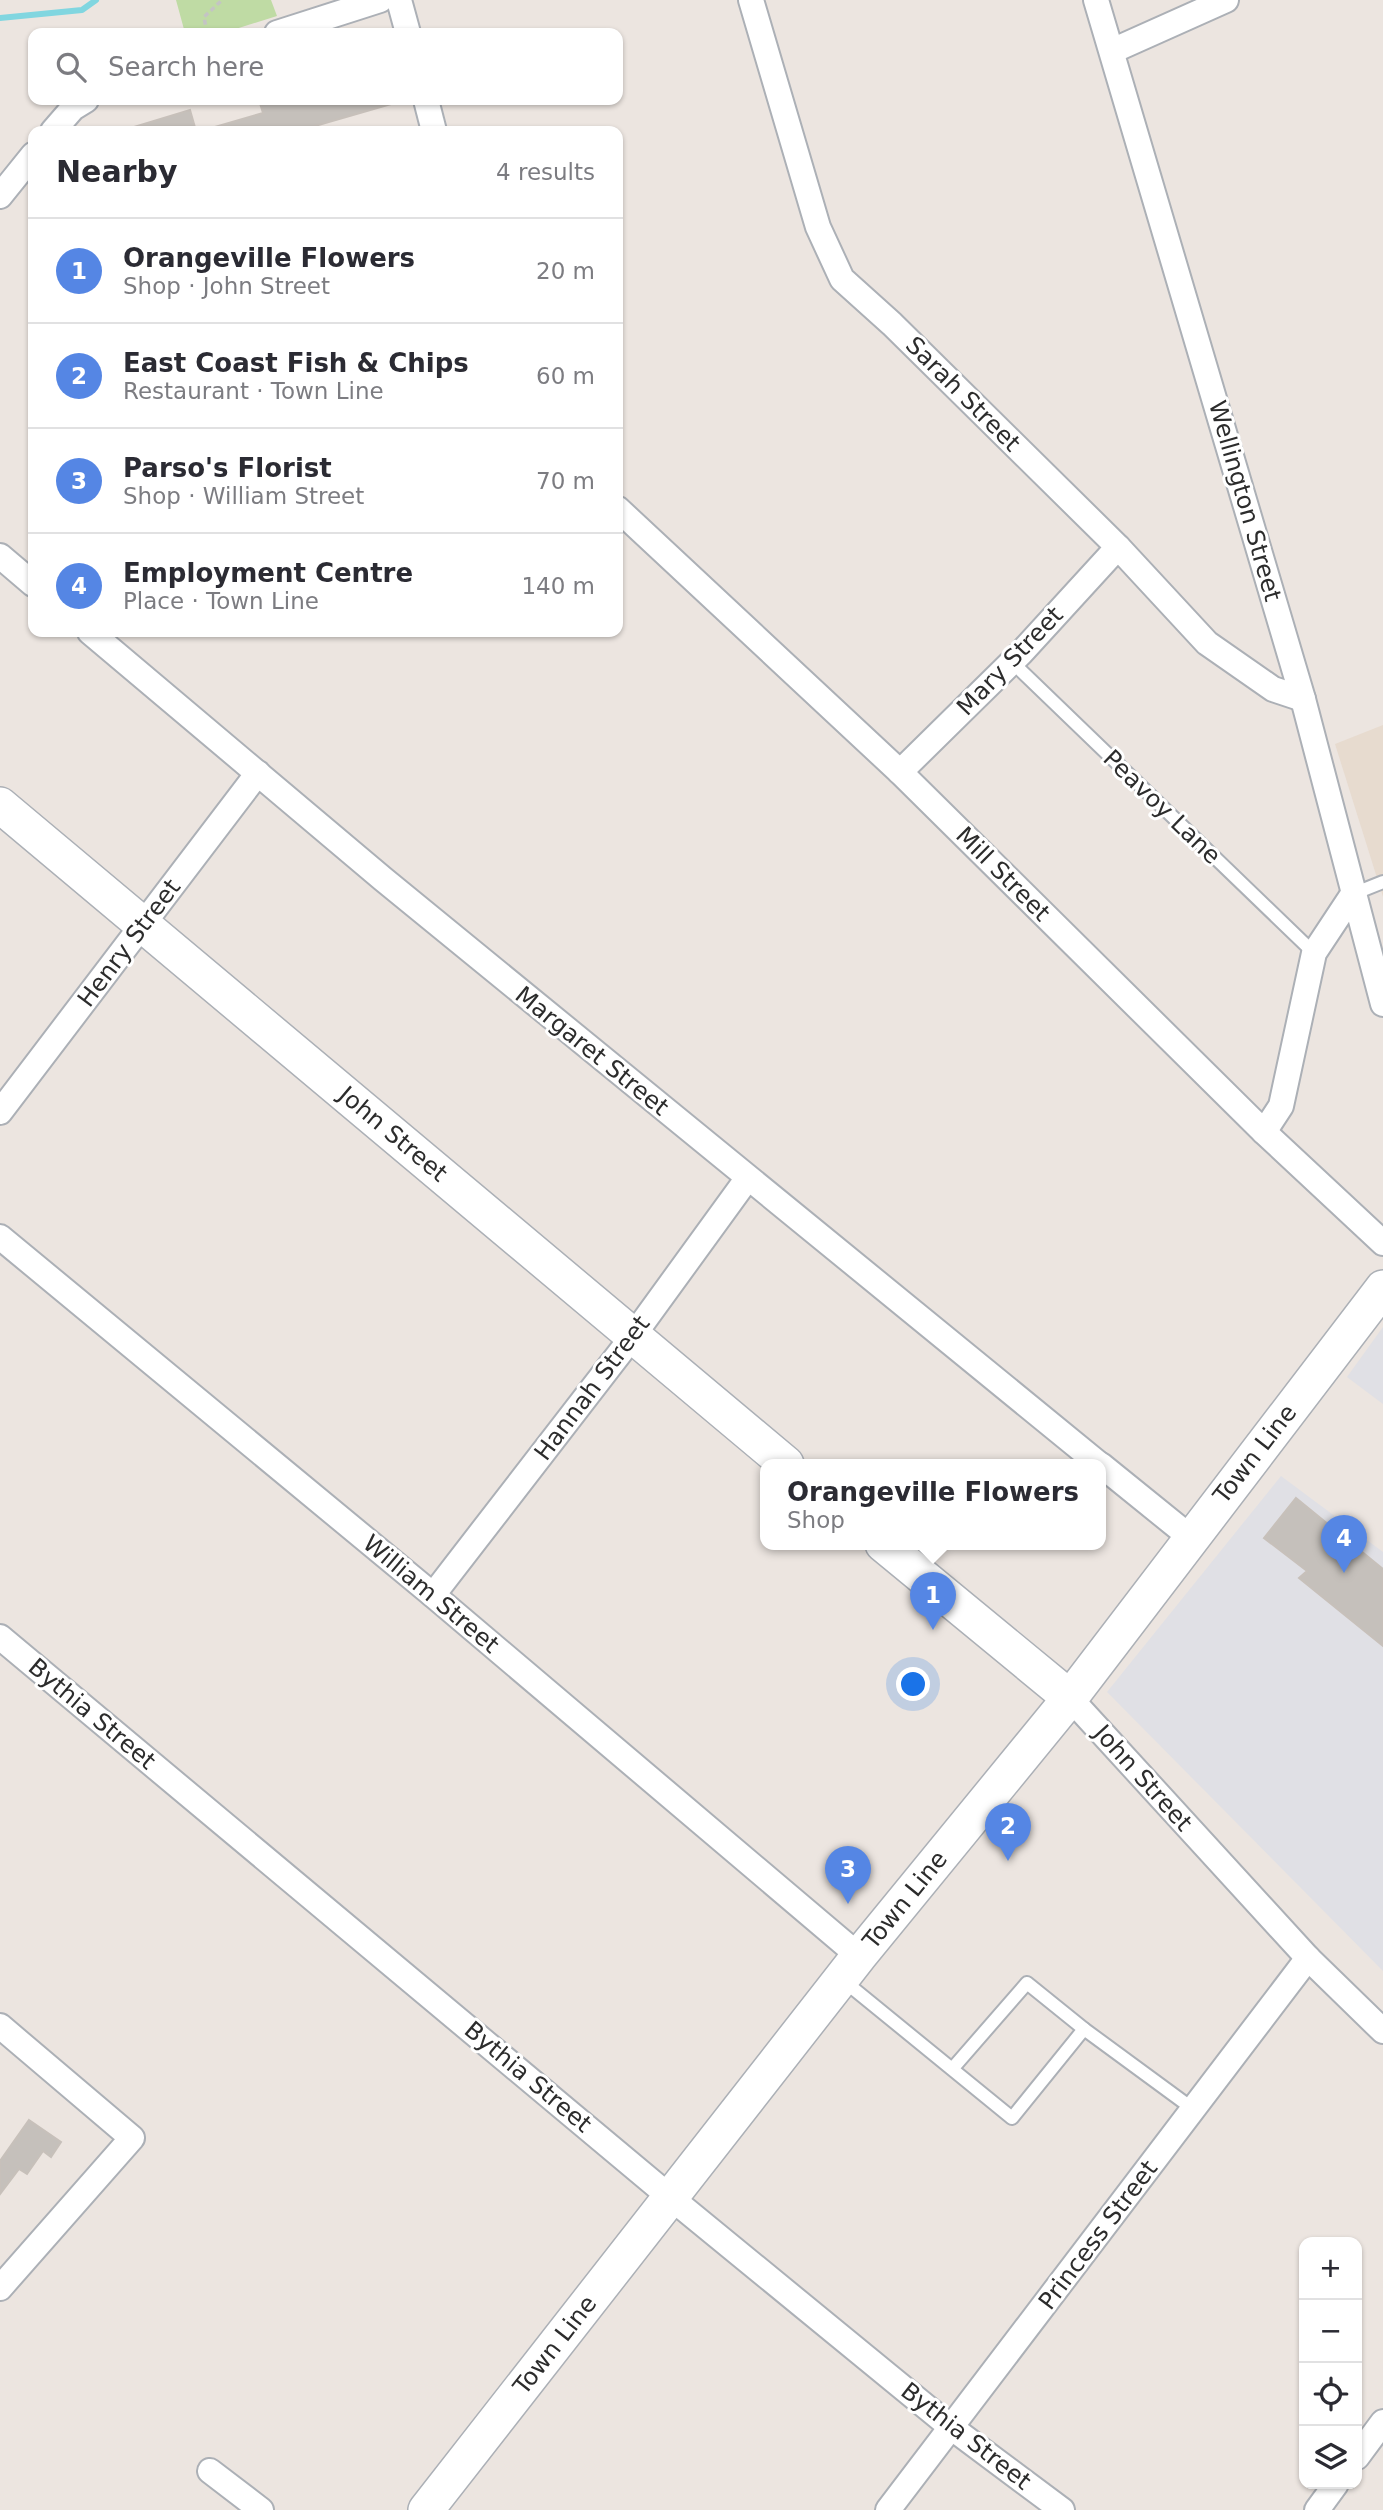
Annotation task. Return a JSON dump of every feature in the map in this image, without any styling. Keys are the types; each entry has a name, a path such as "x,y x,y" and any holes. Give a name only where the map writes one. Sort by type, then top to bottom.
{"main road":[{"name":"John Street","path":"0,805 780,1459"},
{"name":"Town Line","path":"426,2510 850,1968 1070,1698 1190,1537 1383,1288"},
{"name":"John Street","path":"890,1550 1070,1698"}],"street":[{"path":"293,28 380,0"},
{"path":"399,0 407,28"},
{"name":"Sarah Street","path":"751,0 818,227 842,279 892,324 1118,547 1207,643 1273,689 1303,699"},
{"name":"Wellington Street","path":"1096,0 1303,699 1383,1004"},
{"path":"1112,51 1226,0"},
{"path":"57,126 78,105"},
{"path":"427,105 433,126"},
{"path":"0,196 28,161"},
{"name":"Mill Street","path":"623,514 900,772 1264,1132 1383,1243"},
{"name":"Mary Street","path":"900,772 1011,661 1118,547"},
{"path":"0,556 28,580"},
{"name":"Margaret Street","path":"96,637 747,1179 1094,1459"},
{"name":"Henry Street","path":"0,1112 258,773"},
{"path":"1264,1132 1281,1106 1314,953 1353,894"},
{"name":"Hannah Street","path":"433,1595 633,1336 747,1179"},
{"name":"William Street","path":"0,1237 433,1595 850,1968"},
{"name":"Margaret Street","path":"1106,1469 1190,1537"},
{"name":"Bythia Street","path":"3,1644 952,2428 1062,2510"},
{"name":"John Street","path":"1070,1698 1308,1958 1383,2031"},
{"name":"Princess Street","path":"888,2510 1308,1958"},
{"path":"0,2026 132,2138 0,2288"},
{"path":"1362,2450 1383,2422"},
{"path":"210,2471 261,2510"},
{"path":"1317,2510 1332,2489"}],"lane":[{"name":"Peavoy Lane","path":"1011,661 1314,953"},
{"path":"1353,894 1383,882"},
{"path":"850,1968 953,2068 1012,2118 1084,2029"},
{"path":"953,2068 1027,1983 1084,2029 1193,2109"}],"path":[{"path":"206,28 204,17 222,0"}],"shaded area":[{"path":"1383,725 1383,897 1335,744"},
{"path":"1383,1327 1383,1404 1347,1377"},
{"path":"1281,1476 1383,1552 1383,1971 1107,1692"}],"green space":[{"path":"176,0 271,0 277,16 239,28 184,28"}],"building":[{"path":"261,105 388,105 315,126 218,126 263,113"},
{"path":"190,110 195,126 137,126"},
{"path":"1296,1498 1383,1569 1383,1646 1299,1578 1307,1571 1264,1538"},
{"path":"29,2120 61,2142 51,2157 43,2151 27,2174 19,2169 0,2194 0,2161"}],"waterway":[{"path":"0,18 82,10 96,0"}],"place":[{"name":"Employment Centre","path":"1344,1573"},
{"name":"Orangeville Flowers","path":"933,1630"},
{"name":"East Coast Fish & Chips","path":"1008,1861"},
{"name":"Parso's Florist","path":"848,1904"}]}
